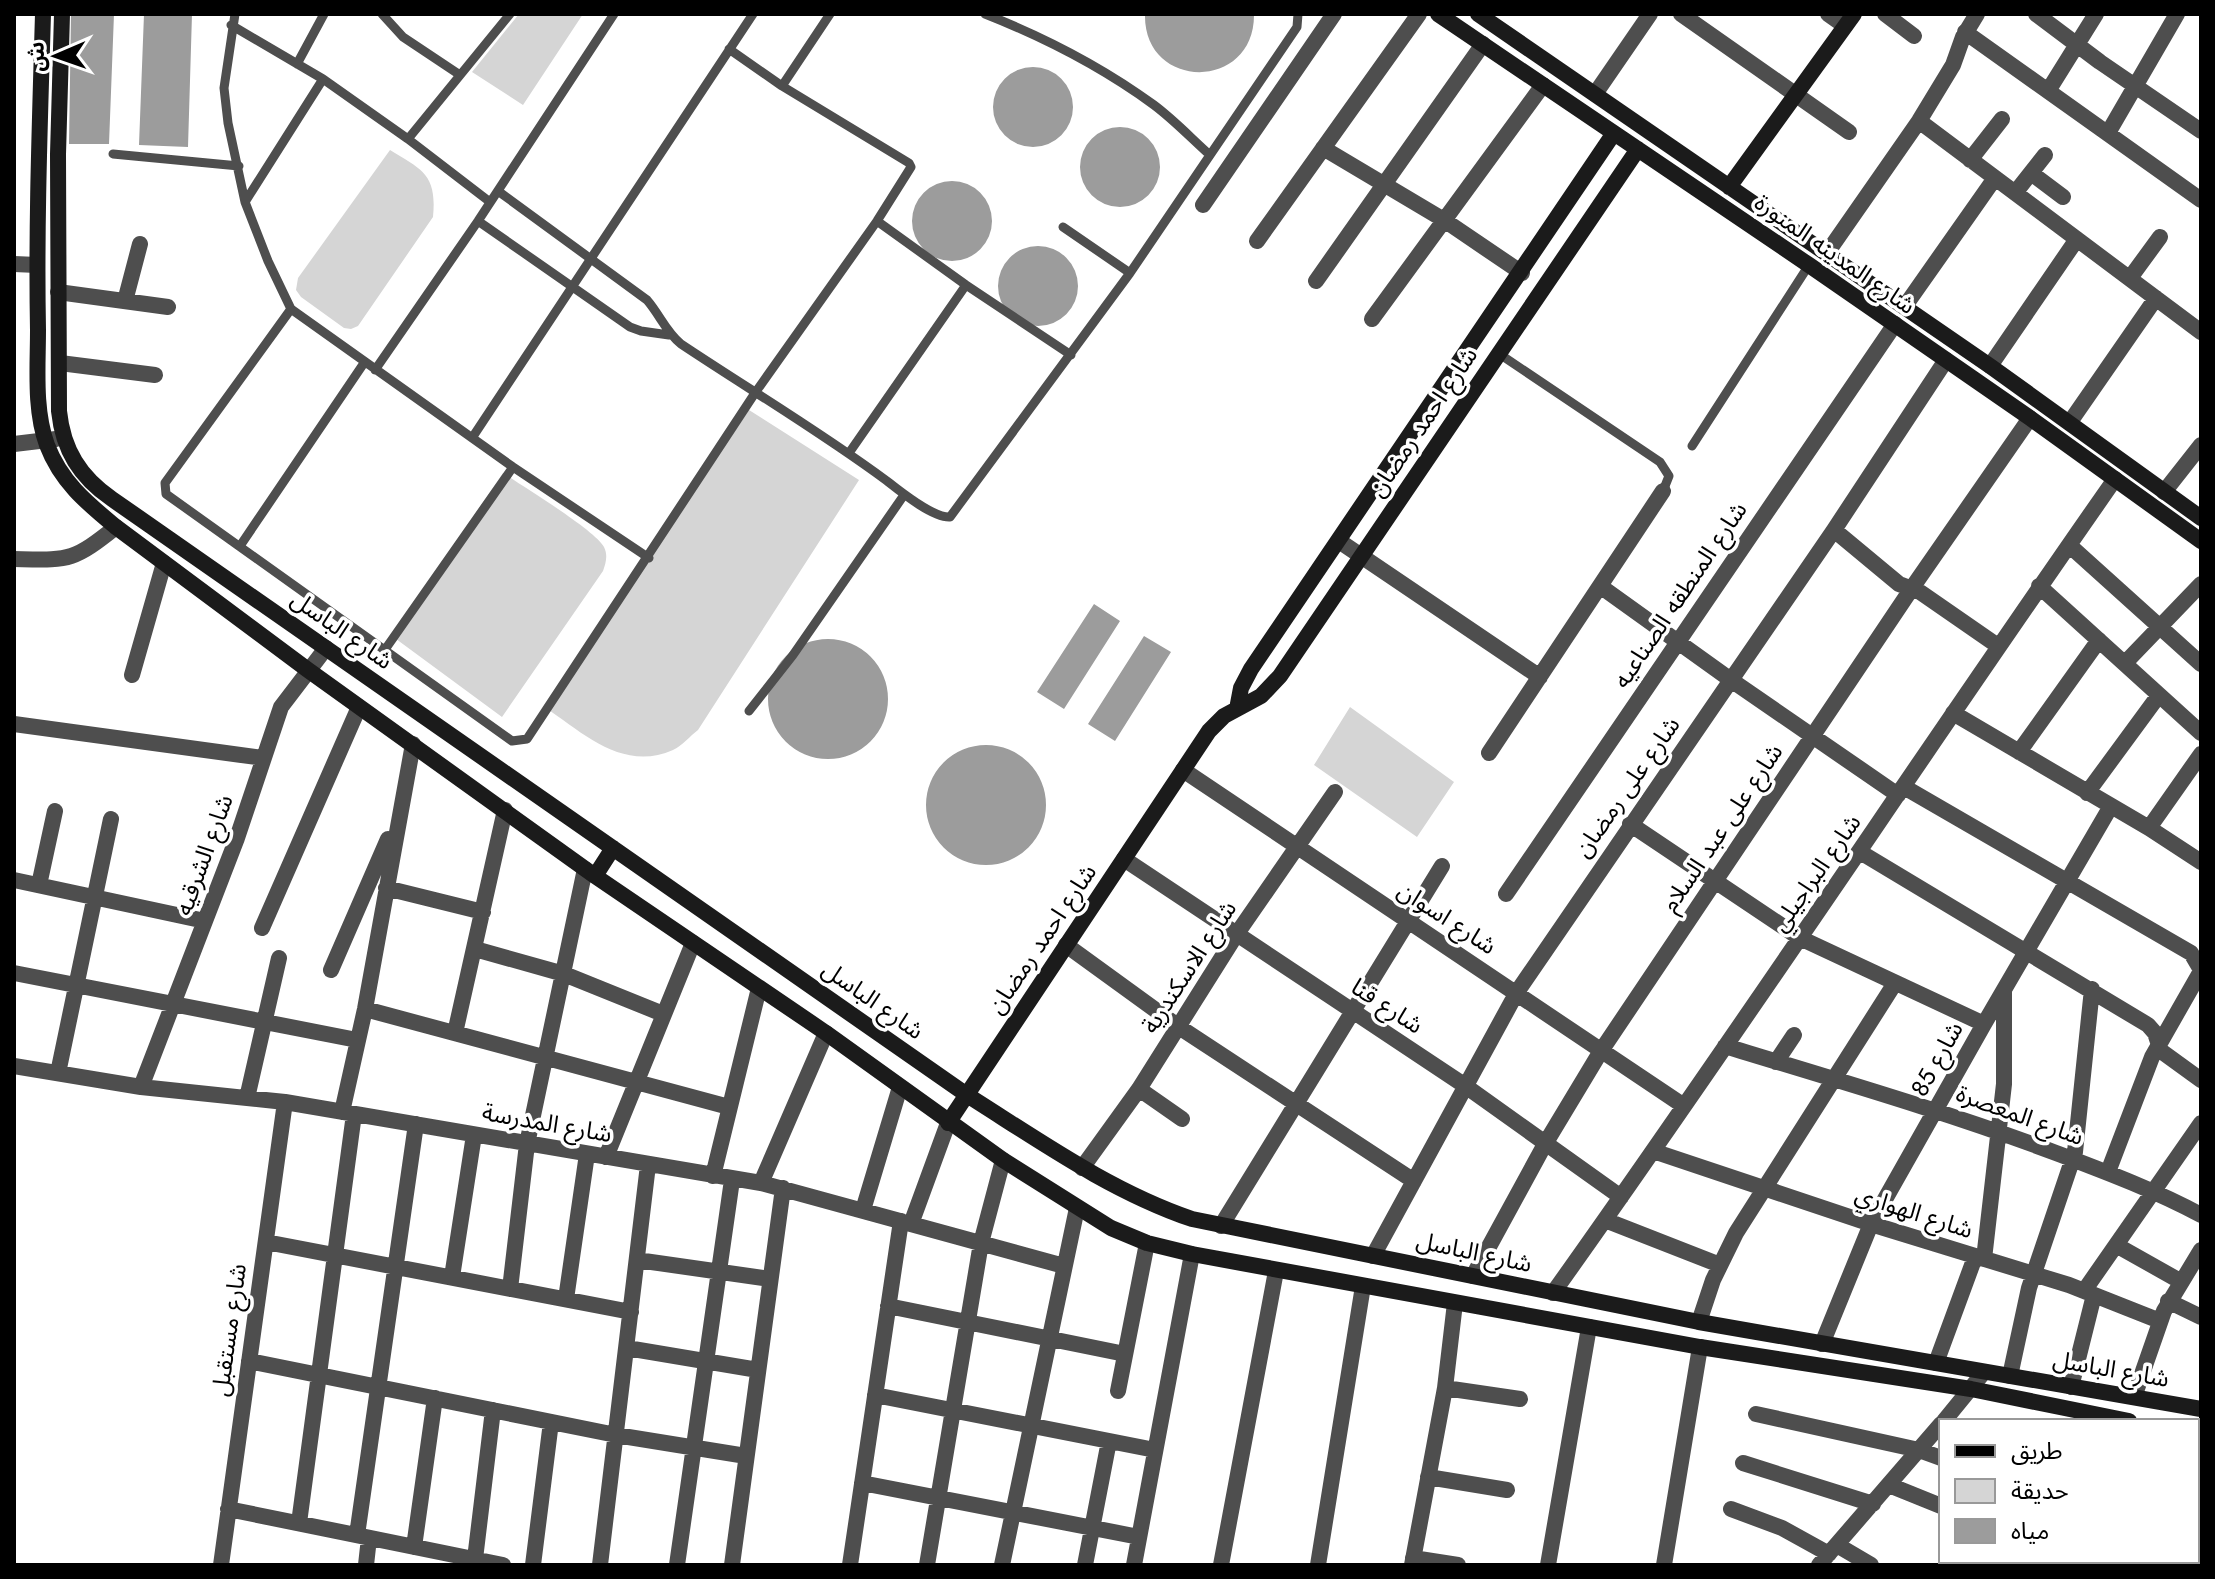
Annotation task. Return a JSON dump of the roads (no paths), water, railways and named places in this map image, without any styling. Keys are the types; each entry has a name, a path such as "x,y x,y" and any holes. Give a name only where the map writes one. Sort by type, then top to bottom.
{"main road":[{"name":"شارع الباسل","path":"43,14 37,265 40,412 46,441 68,483 89,506 308,670 590,872 826,1033 948,1123 1077,1208 1111,1228 1147,1243 1276,1271 1700,1347 1971,1389 2119,1419"},
{"name":"شارع الباسل","path":"62,14 58,154 59,411 63,438 82,473 101,492 967,1095 1135,1198 1192,1219 1699,1322 2201,1409"},
{"name":"شارع المدينه المنورة","path":"1438,14 1895,324 2201,541"},
{"name":"شارع المدينه المنورة","path":"1478,14 1496,19 1595,94 1905,306 2201,518"},
{"path":"1729,187 1850,20"},
{"name":"شارع احمد رمضان","path":"1237,709 1241,688 1251,669 1614,133"},
{"name":"شارع احمد رمضان","path":"948,1123 1213,725 1261,696 1280,676 1638,149"},
{"path":"590,872 613,848"},
{"path":"1547,1319 1553,1293"}],"street":[{"path":"1203,205 1334,14"},
{"path":"1257,241 1419,14"},
{"path":"1595,94 1650,14"},
{"path":"1681,14 1849,132"},
{"path":"1828,14 1850,20"},
{"path":"1885,14 1914,36"},
{"path":"1827,253 1919,121 1953,65 1965,32 1977,14"},
{"path":"2036,14 2201,131"},
{"path":"2048,91 2096,14"},
{"path":"2108,133 2177,14"},
{"path":"1965,32 2201,200"},
{"path":"1316,281 1483,44"},
{"path":"1372,319 1543,85"},
{"path":"1970,160 2002,119"},
{"path":"1919,121 2201,332"},
{"path":"1323,148 1384,182 1522,273"},
{"path":"2015,193 2045,155"},
{"path":"2031,173 2063,197"},
{"path":"1905,306 1995,178"},
{"path":"2130,278 2160,237"},
{"path":"1990,366 2077,239"},
{"path":"125,301 140,244"},
{"path":"14,264 37,265"},
{"path":"58,292 168,307"},
{"path":"2070,422 2156,298"},
{"name":"شارع المنطقه الصناعيه","path":"1506,894 1895,324"},
{"name":"شارع على رمضان","path":"1373,1256 1517,992 1834,530 1946,360"},
{"path":"60,363 155,375"},
{"name":"شارع على عبد السلام","path":"1473,1276 1545,1144 1601,1051 2030,418"},
{"path":"14,444 63,438"},
{"path":"2164,492 2201,445"},
{"name":"شارع البراجيلي","path":"1553,1293 2115,479"},
{"path":"1489,753 1663,491"},
{"path":"14,559 57,560 77,556 116,527"},
{"path":"1834,530 1899,584 1912,588 1998,646"},
{"path":"1339,541 1540,677"},
{"path":"2069,545 2201,664"},
{"path":"132,675 164,563"},
{"path":"2125,663 2201,584"},
{"path":"1600,586 1676,643 1813,736 1901,791 2191,953 2201,971 2158,1045 2108,1172"},
{"path":"2039,586 2201,733"},
{"path":"2019,752 2099,640"},
{"name":"شارع الشرقيه","path":"141,1087 205,921 281,707 326,648"},
{"path":"2087,793 2159,695"},
{"path":"262,928 359,707"},
{"path":"1953,713 2201,862"},
{"path":"14,724 263,758"},
{"path":"299,1523 335,1255 357,1040 413,744"},
{"path":"2149,828 2201,754"},
{"name":"شارع اسوان","path":"1183,770 1684,1106"},
{"name":"شارع الاسكندرية","path":"1082,1168 1139,1089 1236,935 1335,792"},
{"name":"شارع 85","path":"1822,1344 1871,1224 2111,806"},
{"path":"455,1033 505,810"},
{"path":"39,885 55,811"},
{"path":"331,970 400,812"},
{"path":"58,1073 111,819"},
{"path":"1630,824 1800,938 1984,1024"},
{"path":"1860,852 2148,1025 2155,1033 2161,1051 2201,1080"},
{"name":"شارع قنا","path":"1124,859 1464,1085 1621,1197"},
{"path":"1221,1226 1442,866"},
{"path":"510,1289 527,1144 590,872"},
{"path":"14,880 205,921"},
{"path":"386,888 483,912"},
{"path":"606,1157 693,943"},
{"path":"1066,945 1179,1027 1414,1181"},
{"path":"475,949 564,974 663,1014"},
{"path":"247,1098 279,958"},
{"path":"14,973 357,1040"},
{"path":"1699,1322 1720,1265 1736,1233 1895,983"},
{"path":"713,1176 759,988"},
{"path":"1936,1363 1980,1258 2000,1132 2004,989"},
{"path":"2010,1376 2033,1274 2074,1160 2092,989"},
{"path":"365,1009 729,1107"},
{"path":"761,1183 826,1033"},
{"path":"1776,1062 1794,1035"},
{"name":"شارع المعصرة","path":"1725,1046 2000,1132 2155,1190 2201,1215"},
{"name":"شارع المدرسة","path":"14,1066 141,1087 285,1102 761,1183 1064,1266"},
{"path":"863,1210 900,1087"},
{"path":"1139,1089 1182,1119"},
{"name":"شارع مستقبل","path":"221,1565 285,1102"},
{"path":"855,1564 862,1483 888,1306 906,1222 948,1123"},
{"path":"2071,1387 2089,1293 2116,1245 2201,1123"},
{"path":"366,1565 363,1536 378,1387 416,1124"},
{"path":"452,1277 474,1135"},
{"name":"شارع الهواري","path":"1653,1151 2033,1274 2160,1321"},
{"path":"566,1299 587,1154"},
{"path":"927,1565 981,1243 1003,1160"},
{"path":"600,1565 648,1165"},
{"path":"677,1565 732,1180"},
{"path":"732,1565 783,1188"},
{"path":"1002,1565 1077,1208"},
{"path":"1605,1220 1720,1265"},
{"path":"266,1242 631,1312"},
{"path":"1118,1391 1147,1243"},
{"path":"2116,1245 2180,1281"},
{"path":"2134,1397 2168,1301 2201,1250"},
{"path":"1134,1565 1192,1254"},
{"path":"637,1260 770,1279"},
{"path":"1221,1565 1276,1271"},
{"path":"1318,1565 1363,1286"},
{"path":"2168,1301 2201,1317"},
{"path":"1455,1303 1445,1388 1412,1562 1458,1565"},
{"path":"888,1306 1125,1354"},
{"path":"1548,1565 1589,1327"},
{"path":"1664,1565 1700,1347"},
{"path":"627,1348 758,1370"},
{"path":"249,1361 616,1435 746,1456"},
{"path":"1945,1419 1984,1372"},
{"path":"1445,1388 1520,1399"},
{"path":"875,1395 1155,1450"},
{"path":"422,1554 435,1398"},
{"path":"481,1562 493,1410"},
{"path":"1756,1414 1919,1450 1939,1457"},
{"path":"533,1565 551,1422"},
{"path":"1829,1554 1939,1427"},
{"path":"1085,1565 1109,1441"},
{"path":"1743,1463 1873,1504"},
{"path":"1428,1477 1507,1490"},
{"path":"862,1483 1139,1537"},
{"path":"1889,1485 1939,1505"},
{"path":"228,1509 363,1536 422,1554 503,1565"},
{"path":"1731,1509 1782,1528 1829,1554 1871,1565"}],"lane":[{"path":"235,14 224,88 228,123 245,202 291,309 513,467 649,558"},
{"path":"297,64 324,14"},
{"path":"382,14 403,37 460,75"},
{"path":"408,139 510,14"},
{"path":"375,370 478,221 614,14"},
{"path":"472,438 753,14"},
{"path":"782,86 830,14"},
{"path":"985,14 1035,33 1119,80 1157,107 1210,155"},
{"path":"478,221 630,327 669,335 849,453 904,495 941,516 950,517 1130,273 1297,27 1298,14"},
{"path":"231,25 323,79 490,202"},
{"path":"291,309 165,483 166,494 512,741 527,739 755,393 909,172 909,163 782,86 729,49"},
{"path":"245,202 323,79"},
{"path":"113,154 239,166"},
{"path":"498,191 647,300 656,309 669,335"},
{"path":"877,221 1071,355"},
{"path":"1063,227 1130,273"},
{"path":"1692,446 1809,265"},
{"path":"849,453 966,285"},
{"path":"1498,353 1660,462 1669,476 1663,491"},
{"path":"240,546 364,363"},
{"path":"384,651 513,467"},
{"path":"749,711 793,655 904,495"}],"water":[{"path":"71,14 114,14 109,144 69,144"},
{"path":"144,14 192,14 188,147 139,145"},
{"path":"1145,14 1254,14 1250,40 1237,58 1219,69 1199,72 1179,68 1161,57 1149,39"},
{"path":"1025,67 1041,67 1062,78 1073,99 1073,115 1062,136 1041,147 1025,147 1011,141 999,129 993,115 993,99 999,85 1011,73"},
{"path":"1112,127 1128,127 1149,138 1160,159 1160,175 1149,196 1128,207 1112,207 1098,201 1086,189 1080,175 1080,159 1086,145 1098,133"},
{"path":"944,181 960,181 981,192 992,213 992,229 981,250 960,261 944,261 930,255 918,243 912,229 912,213 918,199 930,187"},
{"path":"1030,246 1046,246 1060,252 1072,264 1078,286 1072,308 1060,320 1046,326 1030,326 1016,320 1004,308 998,294 998,278 1004,264 1016,252"},
{"path":"1094,604 1120,621 1064,709 1037,692"},
{"path":"1144,636 1171,652 1115,741 1088,724"},
{"path":"828,639 851,643 871,656 884,676 888,699 884,722 871,742 851,755 828,759 805,755 785,742 772,722 768,699 772,676 785,656 805,643"},
{"path":"986,745 1009,749 1029,762 1042,782 1046,805 1042,828 1029,848 1009,861 986,865 963,861 943,848 930,828 926,805 930,782 943,762 963,749"}]}
